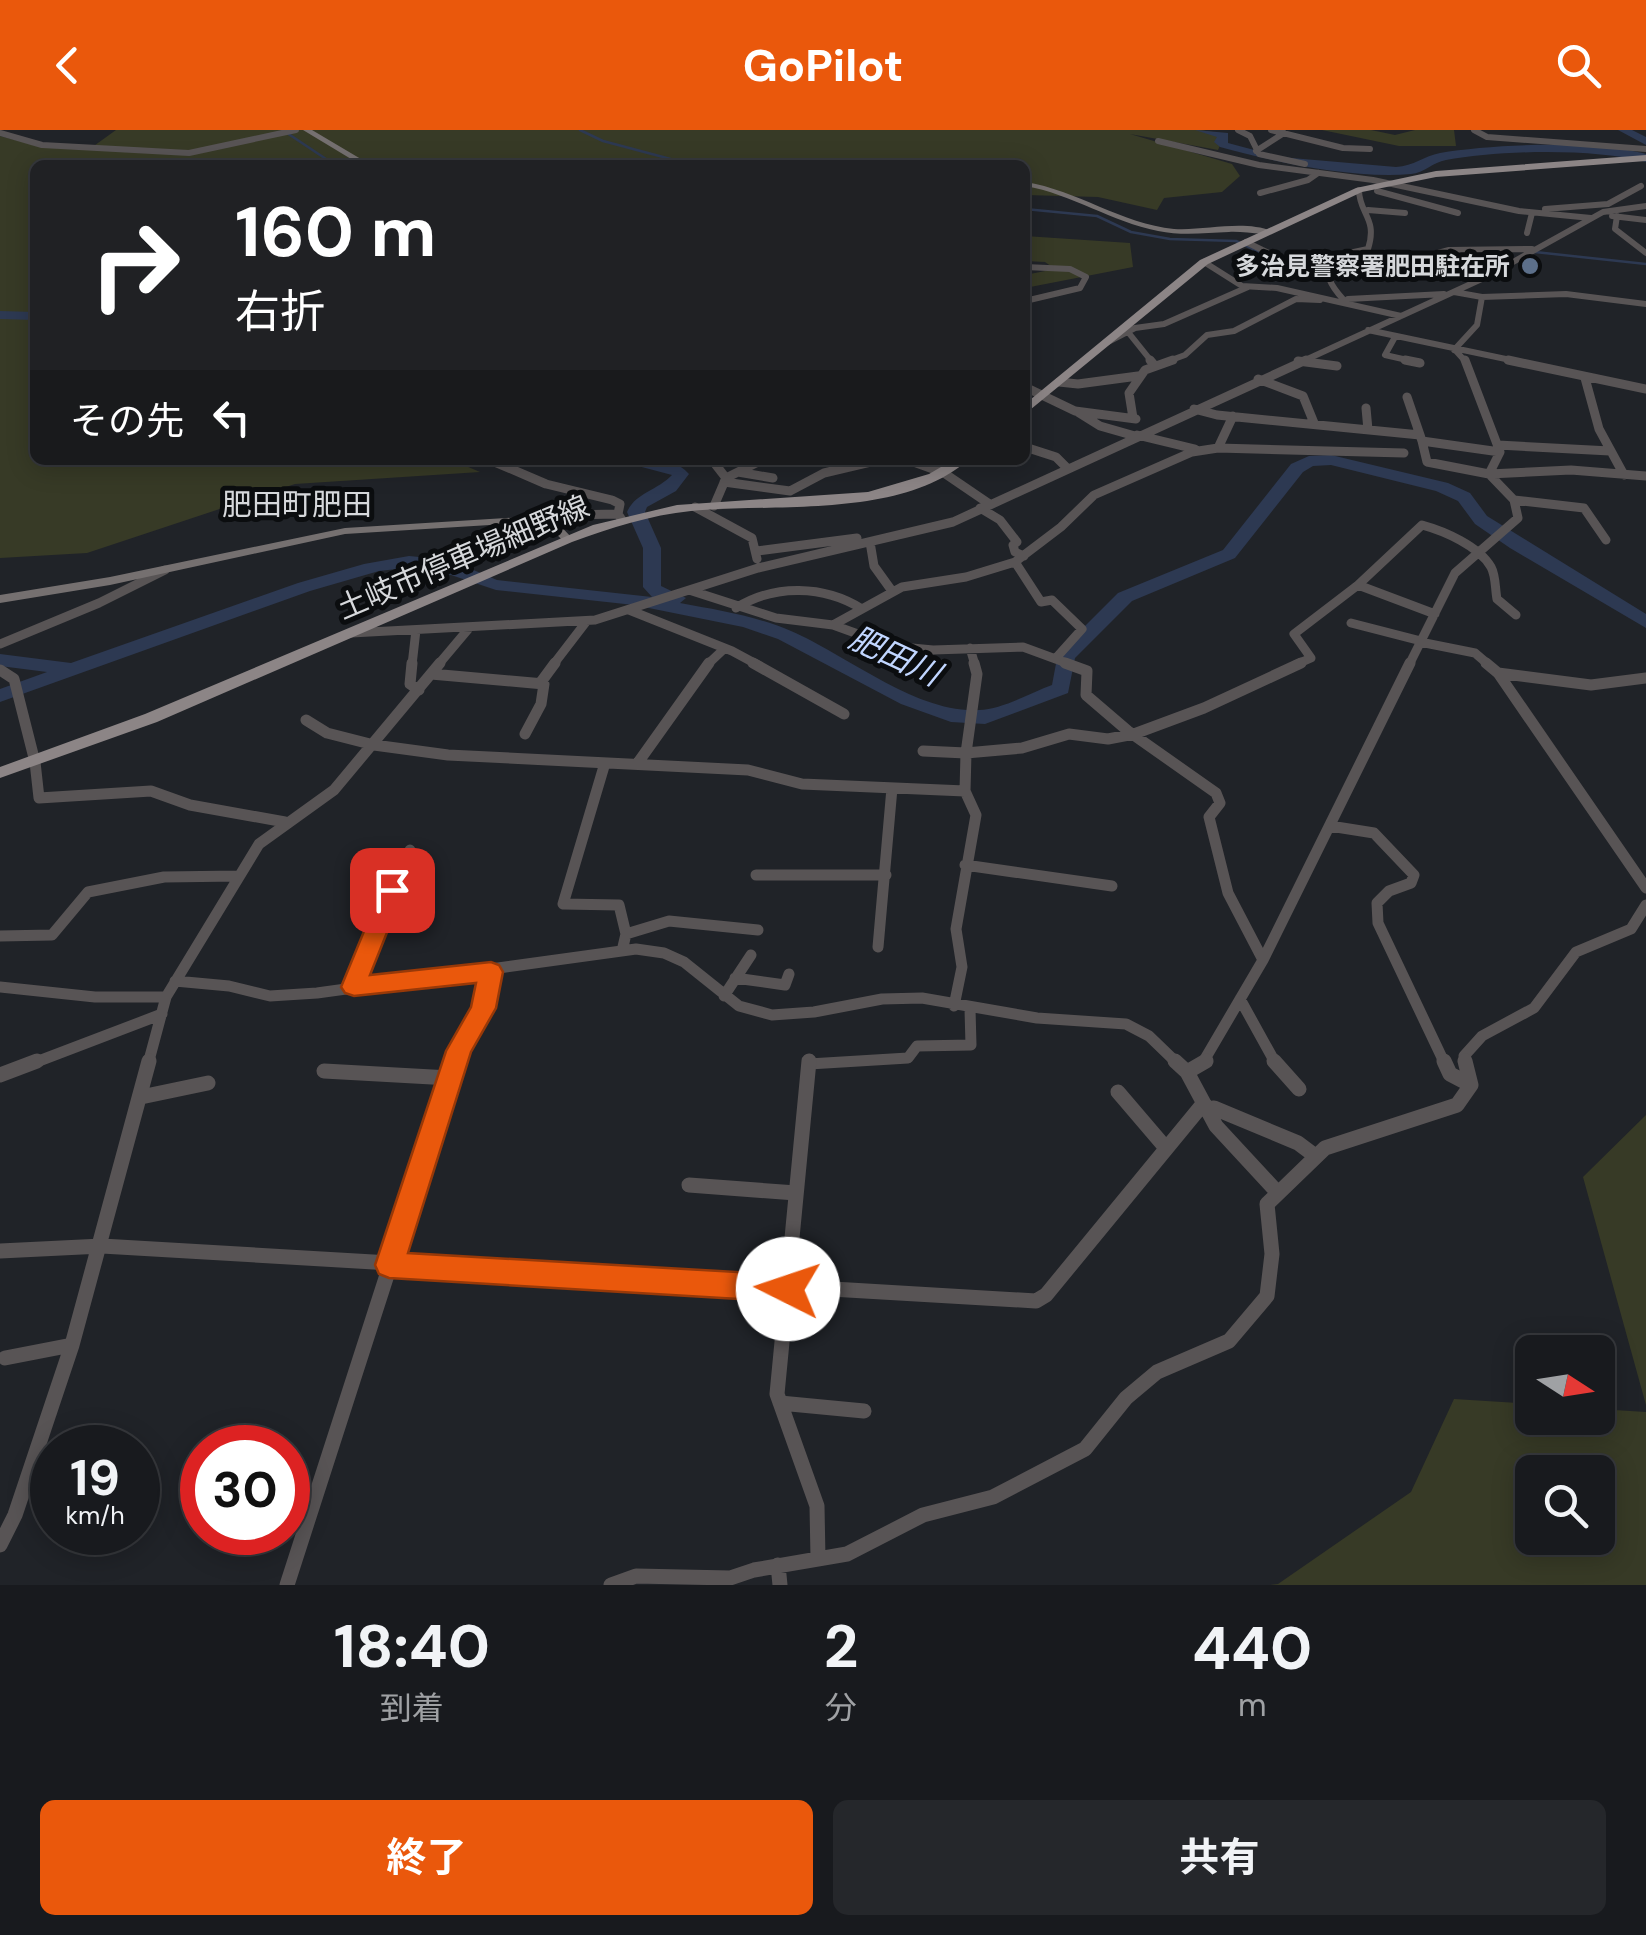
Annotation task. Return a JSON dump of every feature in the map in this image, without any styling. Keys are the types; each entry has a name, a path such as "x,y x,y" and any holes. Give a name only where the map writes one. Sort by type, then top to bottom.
{"main road":[{"path":"307,130 359,160"},
{"path":"1030,406 1204,262 1359,190 1436,174 1646,158"},
{"path":"1030,185 1074,194 1155,229 1246,228 1270,232"},
{"name":"土岐市停車場細野線","path":"0,773 94,742 620,517 886,492 926,482 955,465"},
{"path":"0,599 165,570 345,530 495,519 550,520 567,539"}],"street":[{"path":"0,133 42,145 189,153 296,130"},
{"path":"1238,130 1250,136 1256,151"},
{"path":"1271,130 1343,148 1370,148"},
{"path":"1474,130 1487,137 1646,148"},
{"path":"1256,151 1284,134"},
{"path":"1158,141 1259,165 1534,213 1646,220"},
{"path":"1256,151 1322,168 1330,176"},
{"path":"1260,193 1318,173"},
{"path":"1380,186 1458,213"},
{"path":"1534,213 1551,207 1608,204 1641,186"},
{"path":"1338,299 1326,273 1330,257 1368,250 1374,231 1368,210 1359,201 1359,190"},
{"path":"1368,210 1404,214 1410,199 1427,192"},
{"path":"352,634 586,622 758,568 953,522 1486,277 1595,216 1614,208 1646,206"},
{"path":"1527,233 1534,213"},
{"path":"1617,216 1614,227 1646,253"},
{"path":"1242,243 1282,261 1326,273 1371,271 1454,249 1530,251"},
{"path":"1204,262 1248,287 1321,299"},
{"path":"1030,267 1070,269 1086,278 1080,288 1030,300"},
{"path":"1486,277 1494,294"},
{"path":"1104,344 1128,332 1164,324 1248,287"},
{"path":"1059,382 1078,384 1138,376 1185,356 1207,336 1234,331 1296,299 1451,293 1482,297 1566,294 1634,306 1646,304"},
{"path":"1454,350 1476,325 1482,297"},
{"path":"1320,311 1321,299"},
{"path":"1338,299 1401,316"},
{"path":"1368,330 1646,389"},
{"path":"1128,332 1155,366"},
{"path":"1395,338 1385,355 1420,363"},
{"path":"1454,350 1465,360 1499,449 1489,474"},
{"path":"1298,361 1338,366"},
{"path":"1133,418 1130,393 1138,376"},
{"path":"1585,378 1599,429 1624,475"},
{"path":"1258,380 1306,398 1312,406 1314,423"},
{"path":"1030,389 1100,426 1181,448 1266,454 1307,448 1404,453"},
{"path":"1407,397 1426,462 1489,474 1571,470 1646,476"},
{"path":"1366,408 1368,430"},
{"path":"1194,409 1499,449 1610,451"},
{"path":"1076,411 1133,418 1153,427"},
{"path":"1218,448 1233,416"},
{"path":"1030,449 1056,457 1067,468"},
{"path":"833,625 892,591 966,577 1020,559 1094,496 1201,449"},
{"path":"502,465 546,484 620,504 620,517 566,516 550,520"},
{"path":"715,465 724,480"},
{"path":"714,506 724,480 752,465"},
{"path":"724,480 790,490 824,473 857,465"},
{"path":"922,465 944,473 1000,520 1017,542 1014,552 1042,602 1052,600 1082,629 1056,659"},
{"path":"738,472 774,478"},
{"path":"1188,1072 1204,1062 1263,960 1454,573 1518,518 1514,500 1489,474"},
{"path":"1514,500 1584,508 1606,540"},
{"path":"695,507 752,538 758,568"},
{"path":"923,751 966,753 1022,748 1069,734 1108,739 1134,734 1215,703 1311,658 1294,634 1358,585 1422,525 1447,532 1491,567 1497,599 1516,615"},
{"path":"757,551 865,537 874,541"},
{"path":"874,541 874,566 892,591"},
{"path":"0,644 99,603 165,570"},
{"path":"1358,585 1434,614"},
{"path":"688,590 776,618 833,625 891,646 1023,647 1087,671 1086,695 1216,793 1220,803 1209,817 1227,877 1228,894 1263,960"},
{"path":"736,608 748,597 808,590 847,596 862,608"},
{"path":"629,610 725,648 844,714"},
{"path":"540,682 586,622"},
{"path":"1351,622 1476,653 1498,673 1646,888"},
{"path":"0,1545 15,1515 102,1246 166,997 258,844 334,790 470,627"},
{"path":"416,630 410,684 419,690"},
{"path":"637,764 702,670 725,648"},
{"path":"954,1006 962,967 956,929 976,815 965,792 977,674 970,648"},
{"path":"0,670 14,679 35,762 39,798 151,791 190,804 286,822"},
{"path":"1498,673 1590,685 1646,678"},
{"path":"431,674 540,682"},
{"path":"525,734 545,692 540,682"},
{"path":"306,720 328,733 374,745 461,756 748,770 802,784 965,792"},
{"path":"605,763 563,904 620,905 620,923 626,934 622,950"},
{"path":"878,947 892,788"},
{"path":"1330,826 1374,834 1414,876 1411,882 1388,890 1377,903 1378,923 1450,1074 1471,1085"},
{"path":"354,987 410,850"},
{"path":"965,865 1112,886"},
{"path":"756,875 886,875"},
{"path":"0,936 52,936 88,892 164,877 238,876"},
{"path":"611,1585 636,1576 730,1578 867,1546 923,1514 993,1496 1085,1448 1126,1398 1157,1372 1229,1341 1267,1296 1272,1254 1267,1204 1314,1155 1457,1105 1471,1085 1464,1056 1482,1036 1534,1008 1576,952 1630,928 1646,905"},
{"path":"626,934 669,921 758,930"},
{"path":"175,981 229,986 270,996 491,972 622,950 674,957 739,1006 772,1015 892,998 930,999 970,1009 1126,1024 1149,1036 1188,1072 1226,1138 1278,1193"},
{"path":"724,996 751,954"},
{"path":"287,1585 450,1078 459,1051 483,1008 491,972"},
{"path":"735,978 785,986 789,974"},
{"path":"0,987 94,997 166,997"},
{"path":"1240,999 1272,1059 1298,1089"},
{"path":"818,1558 817,1506 777,1394 809,1061 908,1058 917,1046 965,1047 970,1044 970,1009"},
{"path":"0,1076 162,1014"},
{"path":"324,1071 450,1078"},
{"path":"141,1097 208,1083"},
{"path":"1118,1092 1165,1147"},
{"path":"1205,1106 1298,1143 1314,1155"},
{"path":"0,1251 102,1246 788,1289 1036,1300 1046,1296 1165,1147 1205,1106"},
{"path":"689,1185 796,1193"},
{"path":"4,1358 72,1345"},
{"path":"780,1404 864,1411"},
{"path":"778,1565 780,1585"}],"green space":[{"path":"116,130 1201,130 1225,134 1218,150 1130,134 1232,164 1240,176 1222,192 1164,198 1157,210 1098,197 1030,195 1030,160 30,160 30,465 464,465 480,472 295,484 87,553 0,558 0,136 45,148 91,148"},
{"path":"1322,130 1371,130 1395,135 1415,130 1454,130 1456,146 1399,146"},
{"path":"1030,236 1130,243 1133,267 1030,287 1030,274 1055,269 1045,262 1030,261"},
{"path":"1646,1115 1646,1405 1583,1177"},
{"path":"1454,1399 1515,1403 1515,1435 1615,1435 1615,1410 1646,1412 1646,1585 1270,1585 1278,1584 1411,1492"}],"waterway":[{"path":"580,130 603,141 674,160"},
{"path":"1201,130 1224,135 1220,142 1224,145 1280,160 1396,171 1415,170 1438,157 1496,151 1622,151 1646,158"},
{"path":"1624,130 1646,142"},
{"path":"287,133 328,160"},
{"path":"1030,209 1097,216 1131,232 1170,239 1236,241 1285,264"},
{"path":"1535,252 1646,264"},
{"path":"1304,269 1329,274"},
{"path":"0,315 30,316"},
{"name":"肥田川","path":"0,696 304,587 379,566 424,561 443,564 496,585 634,599 748,622 785,635 908,700 951,716 985,717 1061,689 1065,657 1125,597 1229,554 1297,468 1309,461 1331,460 1442,487 1464,497 1481,520 1646,622"},
{"path":"646,465 671,466 681,474 670,487 639,504 636,512 652,548 652,587 660,595 677,598"},
{"path":"0,660 69,669"}],"place":[{"name":"多治見警察署肥田駐在所","path":"1530,266"}],"district":[{"name":"肥田町肥田","path":"297,504"}],"route":[{"path":"392,890 354,987 491,972 483,1008 459,1051 389,1265 788,1289"}]}
